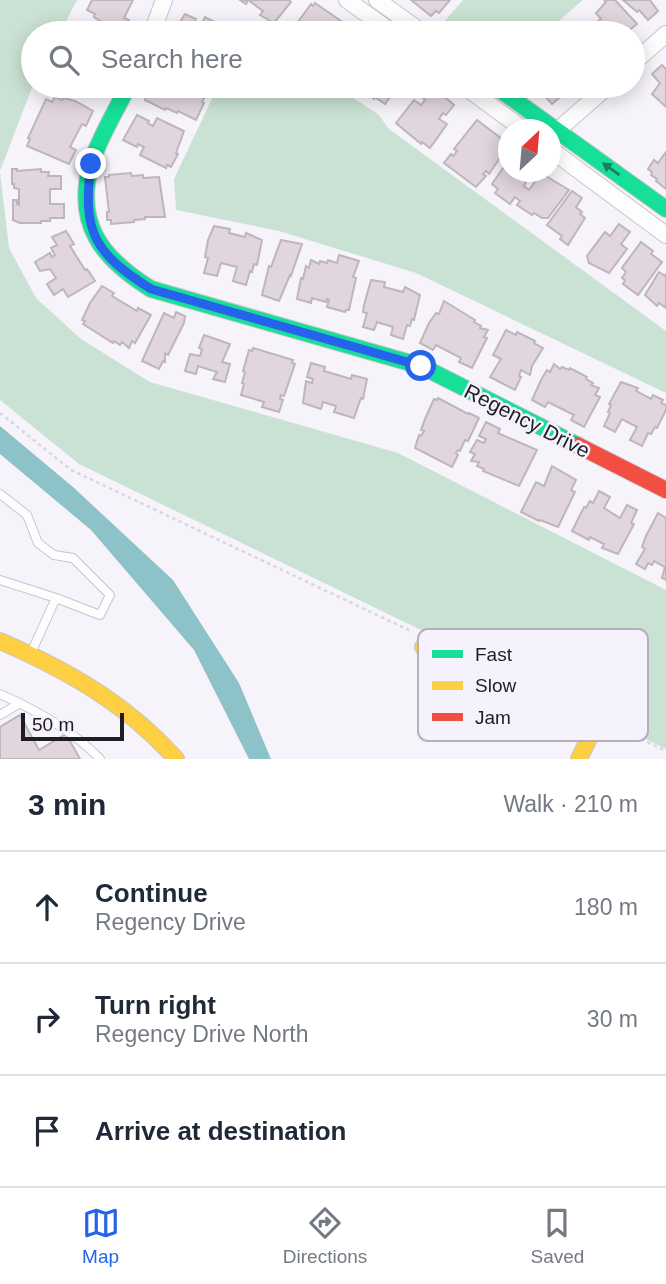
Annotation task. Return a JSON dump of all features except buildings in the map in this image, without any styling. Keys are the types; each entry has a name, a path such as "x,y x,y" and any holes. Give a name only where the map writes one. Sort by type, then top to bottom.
{"street":[{"path":"156,21 164,0"},
{"path":"377,0 406,21"},
{"path":"351,1 377,21"},
{"path":"645,52 666,34"},
{"name":"Regency Drive","path":"122,98 91,164 87,192 89,224 102,249 124,271 151,289 421,366 666,490"},
{"path":"480,98 509,119"},
{"path":"510,98 536,119"},
{"path":"561,128 594,98"},
{"path":"561,139 666,209"},
{"path":"561,156 666,235"},
{"path":"0,641 79,678 133,715 176,759"},
{"path":"579,759 588,741"}],"lane":[{"path":"0,494 27,515 38,543 54,555 73,558 110,595 100,615 0,580"},
{"path":"30,654 56,598"},
{"path":"0,694 64,729 100,759"},
{"path":"0,715 20,703"}],"path":[{"path":"0,413 71,470 418,640"},
{"path":"645,741 666,751"}],"green space":[{"path":"0,0 77,0 66,21 21,21 21,98 28,98 0,171"},
{"path":"463,0 583,0 559,21 445,21"},
{"path":"212,98 354,98 379,115 389,129 666,331 666,393 416,273 279,231 176,210 174,179"},
{"path":"0,172 9,248 36,298 81,339 150,382 398,453 666,590 666,749 648,740 648,629 419,629 79,464 0,400"}],"water":[{"path":"0,426 73,487 173,580 239,683 271,759 249,759 194,650 91,530 0,454"}],"traffic: fast":[{"path":"122,98 94,155 86,205 90,222 106,252 134,278 151,289 421,366 577,445"},
{"path":"512,98 666,209"}],"traffic: slow":[{"path":"0,641 95,690 137,721 176,759"},
{"path":"579,759 588,741"}],"traffic: jam":[{"path":"577,445 666,490"}],"route":[{"path":"91,164 87,192 89,224 102,249 124,271 151,289 421,366"}]}
